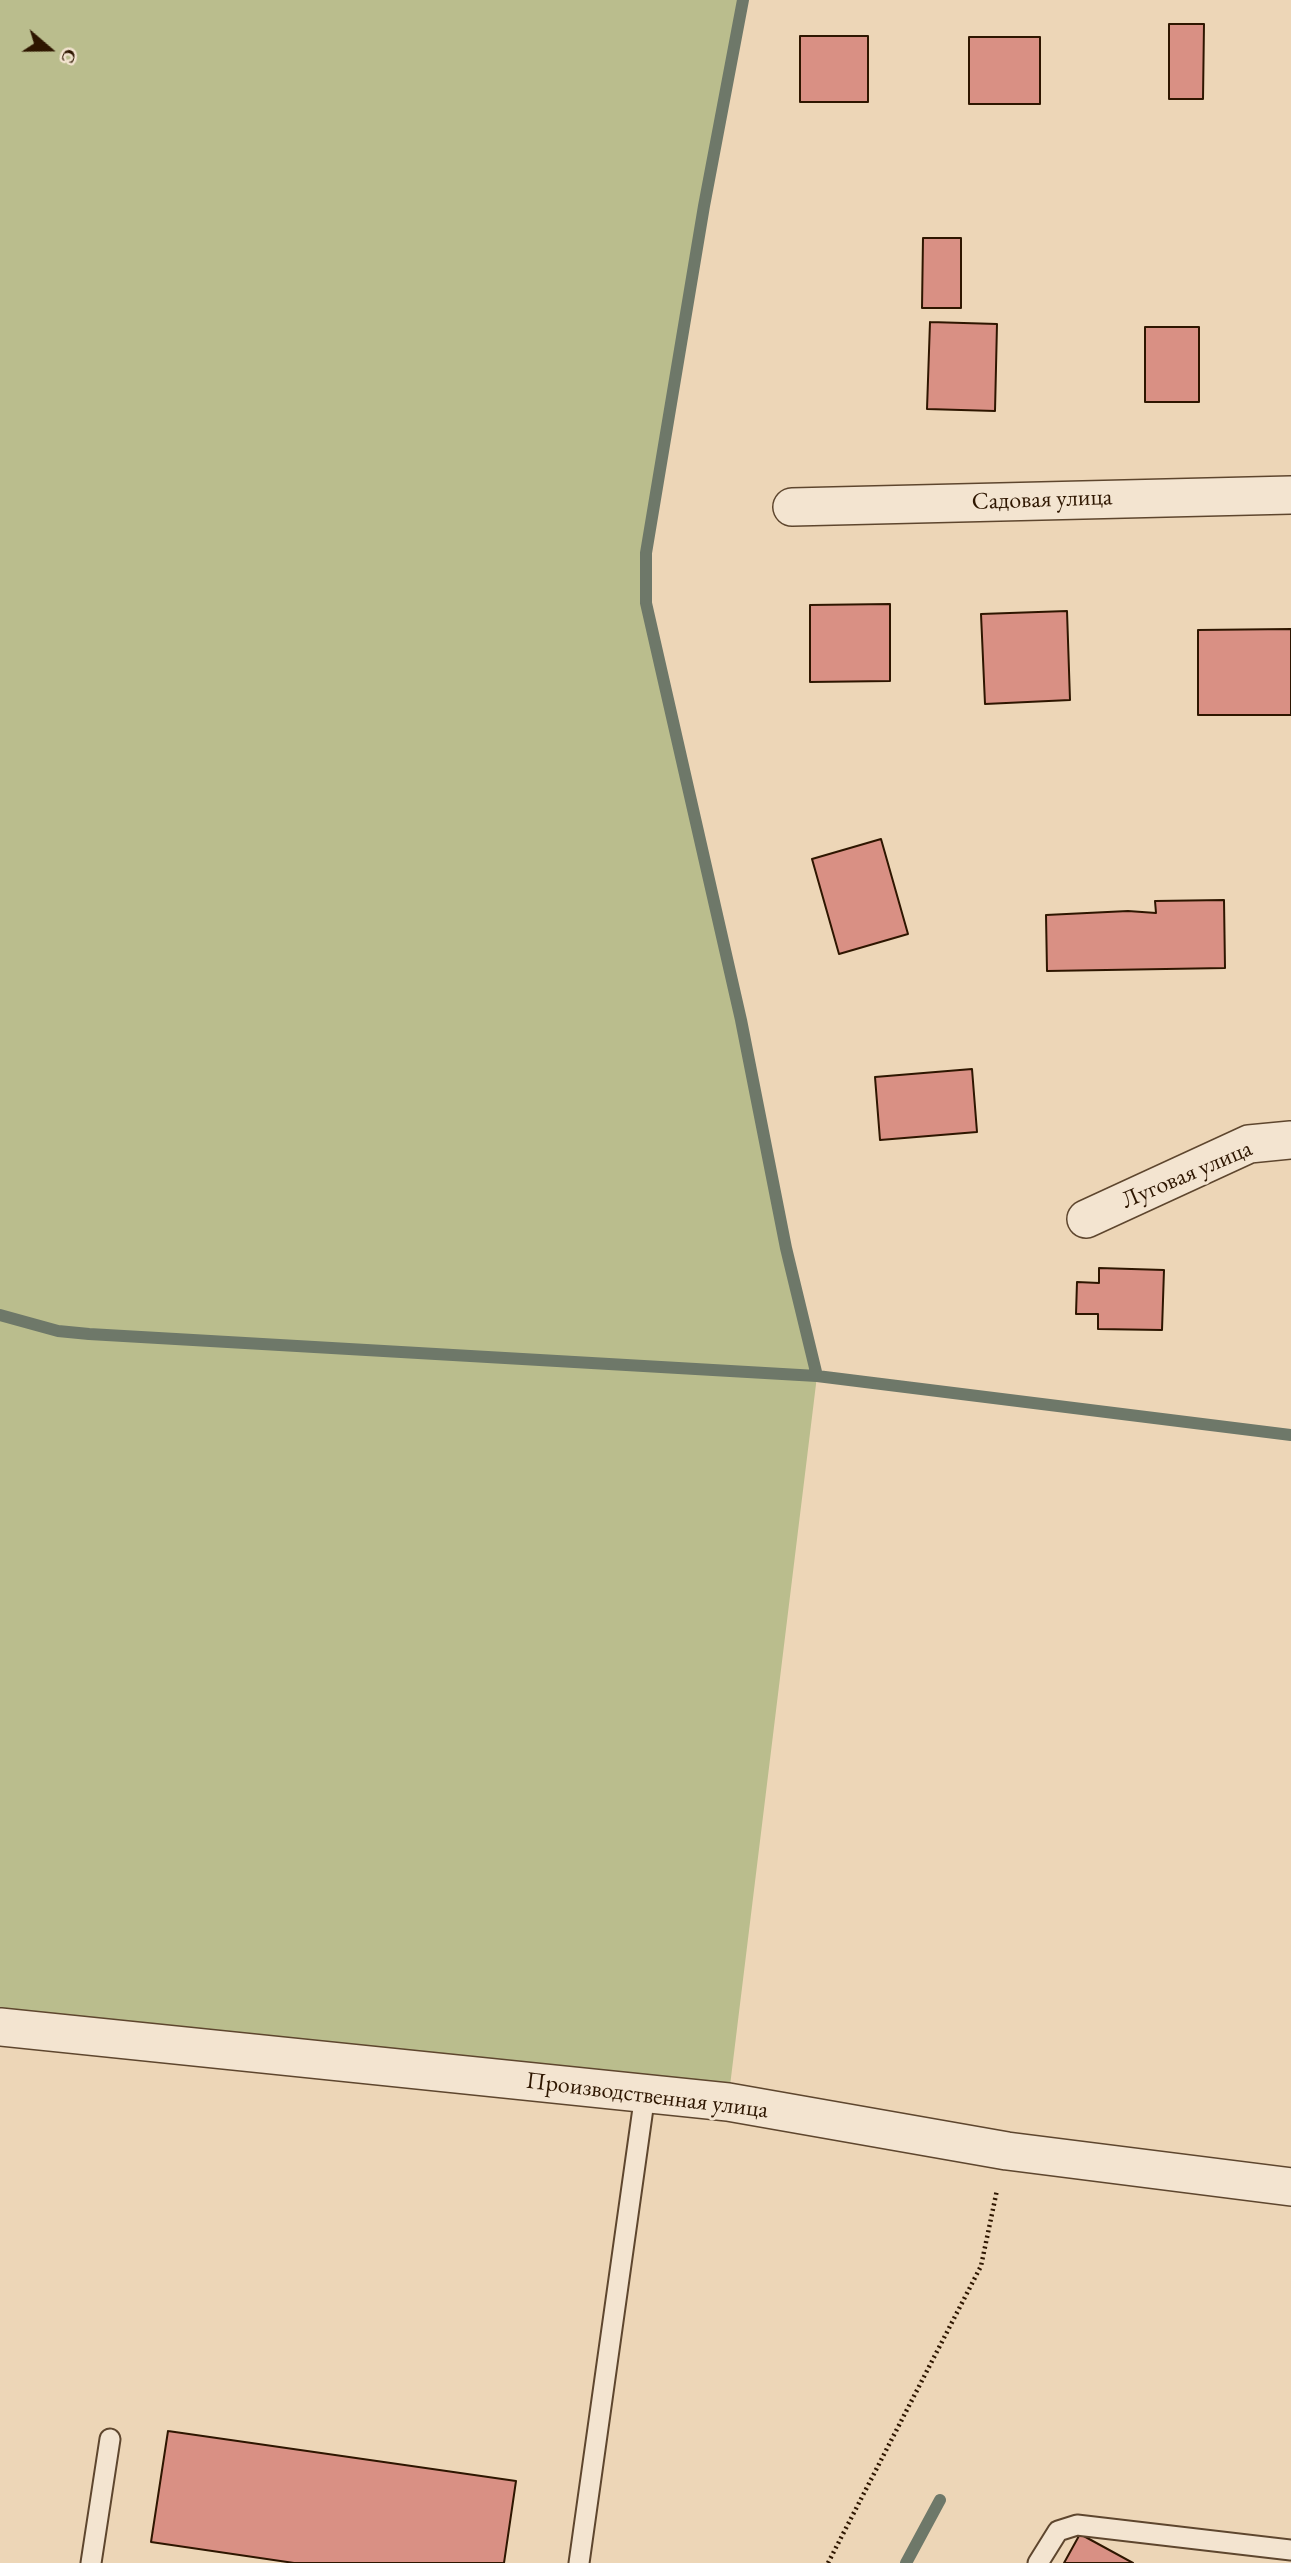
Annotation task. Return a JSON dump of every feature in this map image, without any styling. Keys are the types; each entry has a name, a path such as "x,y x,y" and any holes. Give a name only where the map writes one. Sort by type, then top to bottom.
{"street":[{"name":"Садовая улица","path":"792,507 1291,495"},
{"name":"Луговая улица","path":"1086,1219 1250,1144 1291,1140"},
{"name":"Производственная улица","path":"0,2027 728,2102 1007,2151 1291,2187"}],"lane":[{"path":"579,2563 645,2094"},
{"path":"91,2563 110,2439"},
{"path":"1038,2563 1058,2531 1077,2525 1291,2550"}],"path":[{"path":"828,2563 981,2266 1007,2151"}],"green space":[{"path":"0,0 743,0 704,206 646,553 645,578 646,603 741,1020 786,1248 817,1376 728,2102 0,2027"}],"building":[{"path":"1169,24 1204,24 1203,99 1169,99"},
{"path":"800,36 868,36 868,102 800,102"},
{"path":"969,37 1040,37 1040,104 969,104"},
{"path":"923,238 961,238 961,308 922,308"},
{"path":"930,322 997,324 995,411 927,409"},
{"path":"1145,327 1199,327 1199,402 1145,402"},
{"path":"890,604 890,681 810,682 810,605"},
{"path":"1067,611 1070,700 985,704 981,614"},
{"path":"1291,629 1291,715 1198,715 1198,630"},
{"path":"881,839 908,934 839,954 812,859"},
{"path":"1224,900 1225,968 1047,971 1046,915 1128,911 1156,913 1155,901"},
{"path":"972,1069 977,1132 880,1140 875,1077"},
{"path":"1099,1268 1164,1270 1162,1330 1098,1329 1098,1314 1076,1314 1077,1282 1099,1283"},
{"path":"168,2431 516,2481 504,2563 294,2563 151,2542"},
{"path":"1080,2534 1133,2563 1064,2563"}],"waterway":[{"path":"0,1315 58,1331 89,1334 817,1376 786,1248 741,1020 646,603 646,553 704,206 743,0"},
{"path":"817,1376 1291,1435"},
{"path":"906,2563 940,2500"}]}
